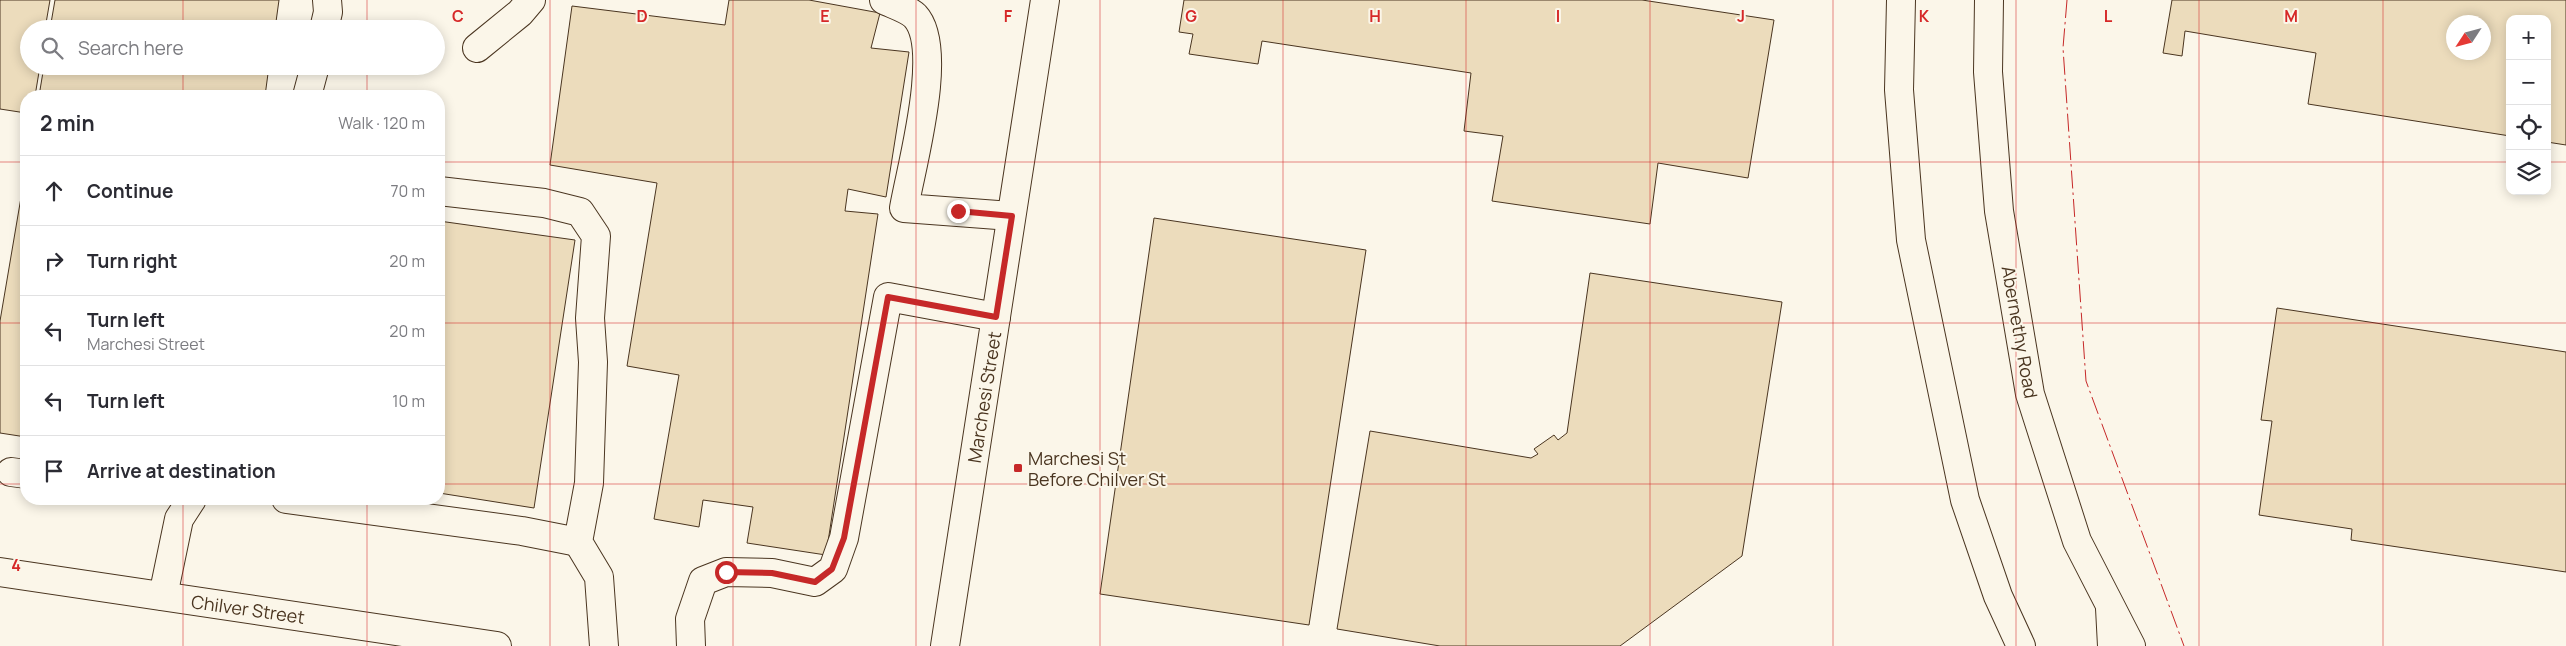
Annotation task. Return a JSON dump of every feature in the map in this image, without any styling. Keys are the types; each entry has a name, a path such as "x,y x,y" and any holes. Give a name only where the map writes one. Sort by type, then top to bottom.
{"main road":[{"path":"326,20 328,12 327,0"},
{"path":"476,48 520,13 531,0"},
{"path":"884,0 915,16 928,44 928,79 904,208 1012,216"},
{"name":"Marchesi Street","path":"945,646 1045,0"},
{"path":"1901,0 1898,90 1911,240 1965,500 1998,596 2021,646"},
{"name":"Abernethy Road","path":"1988,0 1988,72 1999,211 2030,394 2078,541 2110,608 2131,646"},
{"path":"309,90 313,75"},
{"path":"445,192 544,203 580,212 596,236 590,318 593,362 589,483 578,542 599,577 604,646"},
{"path":"691,646 690,620 703,581 726,572 772,573 815,582 832,569 844,538 888,297 996,317"},
{"path":"163,596 179,519 188,505"},
{"path":"330,505 522,531 578,542"},
{"name":"Chilver Street","path":"0,572 468,644 497,646"},
{"path":"2110,608 2112,646"}],"building":[{"path":"0,0 50,0 47,20 20,20 20,75 38,75 36,90 20,90 20,112 0,109"},
{"path":"55,0 279,0 276,20 52,20"},
{"path":"729,0 809,0 880,13 871,48 909,52 886,197 848,189 845,211 878,214 826,555 747,543 753,507 703,500 699,527 654,519 679,375 627,366 657,183 550,165 572,6 725,25"},
{"path":"1184,0 1642,0 1774,20 1748,178 1658,163 1650,224 1492,201 1503,136 1464,131 1471,73 1262,41 1258,64 1189,54 1193,34 1179,32"},
{"path":"2172,0 2566,0 2566,145 2551,143 2551,15 2506,15 2506,135 2308,104 2316,53 2185,31 2182,56 2163,53"},
{"path":"42,75 268,75 266,90 40,90"},
{"path":"20,203 20,436 0,433 0,321"},
{"path":"1154,218 1366,250 1309,625 1100,594"},
{"path":"445,222 575,240 534,508 445,494"},
{"path":"1590,273 1782,302 1742,556 1620,646 1440,646 1337,629 1370,431 1531,458 1538,454 1534,449 1554,435 1558,440 1567,433"},
{"path":"2277,308 2566,352 2566,572 2351,540 2352,529 2259,515 2272,421 2261,420"}],"power":[{"path":"2067,0 2063,48 2086,381 2184,646"}],"place":[{"name":"Marchesi St Before Chilver St","path":"1018,468"}],"route":[{"path":"726,572 772,573 815,582 832,569 844,538 888,297 996,317 1012,216 958,211"}]}
